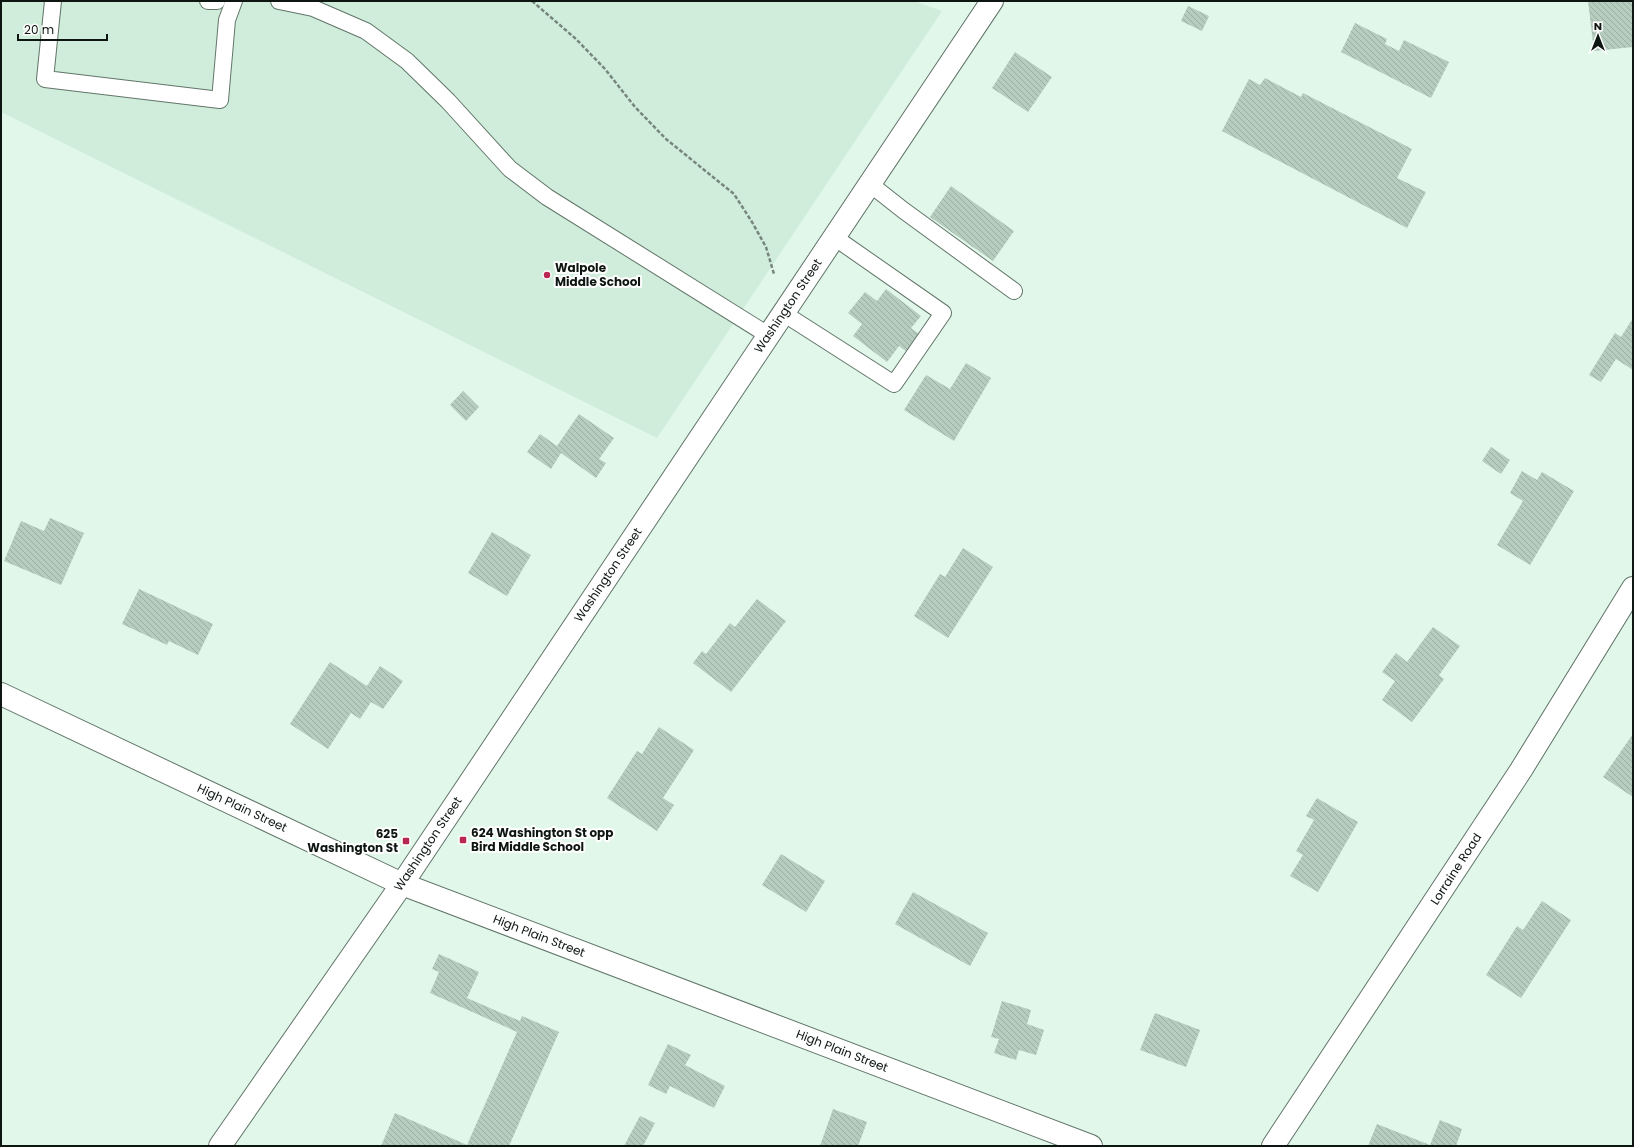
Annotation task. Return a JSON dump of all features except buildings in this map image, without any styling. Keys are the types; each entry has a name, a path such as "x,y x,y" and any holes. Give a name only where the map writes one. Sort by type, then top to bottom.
{"main road":[{"name":"Washington Street","path":"220,1146 402,884 992,1"},
{"name":"Lorraine Road","path":"1273,1146 1521,770 1633,588"},
{"name":"High Plain Street","path":"1,694 402,884 1091,1146"}],"lane":[{"path":"53,1 45,79 220,100 227,20 234,1"},
{"path":"208,1 217,1"},
{"path":"279,1 313,8 366,31 407,61 448,101 510,169 547,197 768,335"},
{"path":"870,184 1014,291"},
{"path":"783,313 894,384 943,313 834,237"}],"path":[{"path":"532,1 576,39 605,69 635,107 666,139 734,194 766,248 774,274"}],"shaded area":[{"name":"Walpole Middle School","path":"1,1 914,1 942,11 657,438 1,112"}],"place":[{"name":"Walpole Middle School","path":"547,275"},
{"name":"624 Washington St opp Bird Middle School","path":"463,840"},
{"name":"625 Washington St","path":"406,841"}]}
